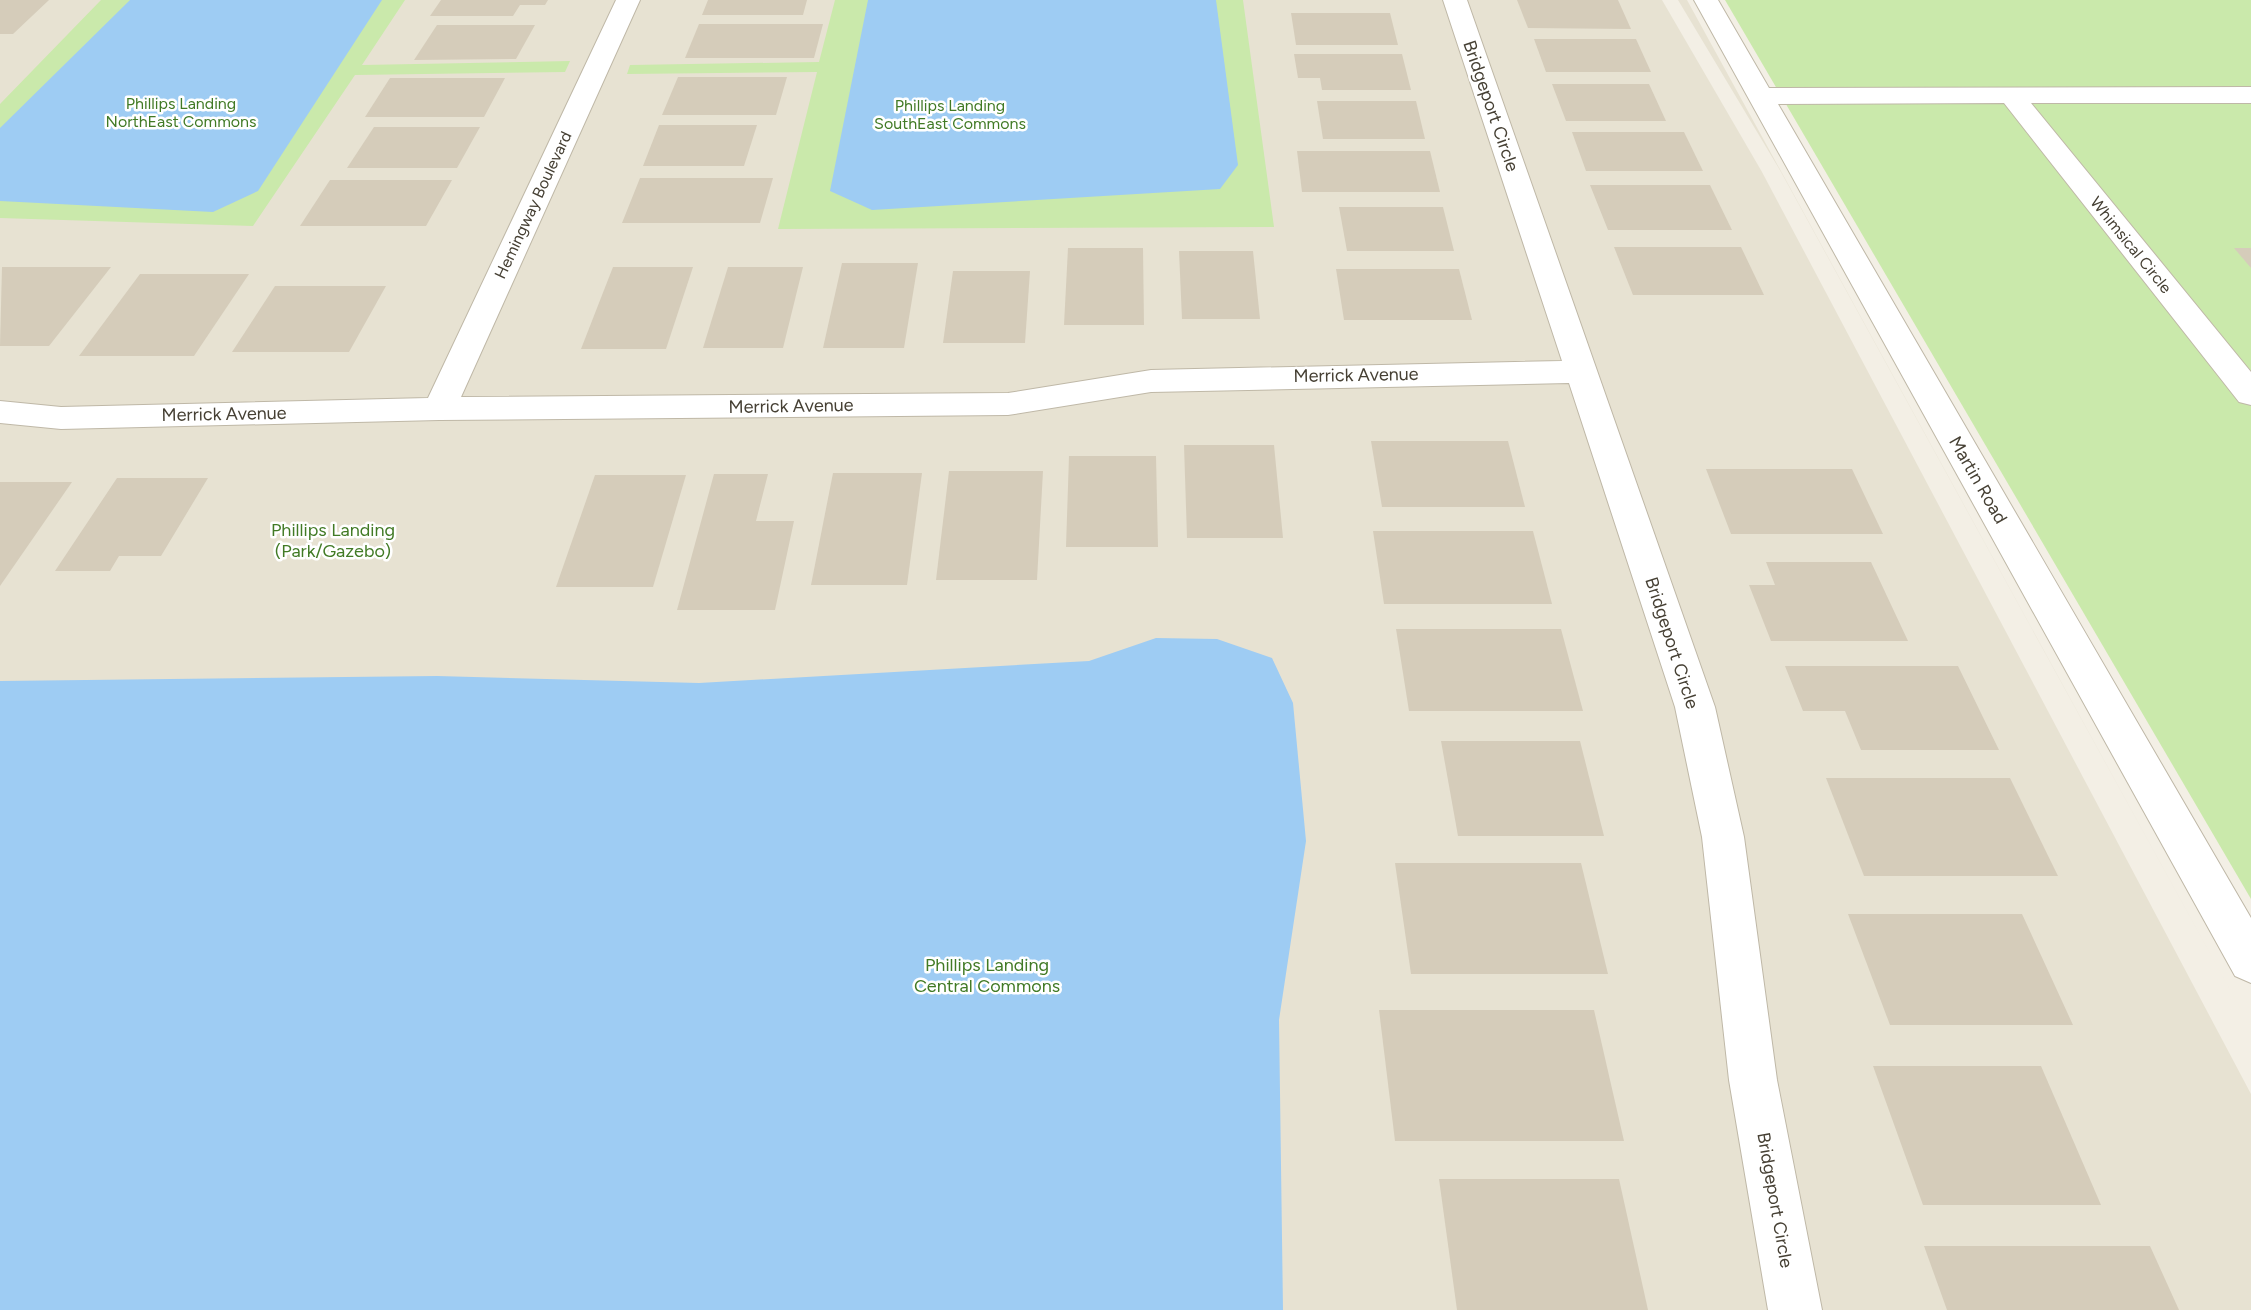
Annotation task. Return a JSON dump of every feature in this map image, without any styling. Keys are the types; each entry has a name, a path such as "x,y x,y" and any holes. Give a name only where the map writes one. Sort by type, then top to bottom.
{"street":[{"name":"Hemingway Boulevard","path":"439,410 628,0"},
{"name":"Bridgeport Circle","path":"1455,0 1695,708 1723,837 1753,1080 1795,1310"},
{"name":"Martin Road","path":"1706,0 2251,961"},
{"path":"1761,96 2251,95"},
{"name":"Whimsical Circle","path":"2012,96 2251,394"},
{"name":"Merrick Avenue","path":"0,412 61,418 439,410 1008,404 1151,381 1237,377 1581,372"}],"shaded area":[{"path":"0,0 1662,0 1762,172 2251,1094 2251,1310 0,1310"},
{"path":"1678,0 1687,0 2251,1028 1781,172"}],"green space":[{"name":"Phillips Landing NorthEast Commons","path":"101,0 405,0 362,65 570,61 565,72 355,75 253,226 0,218 0,104"},
{"name":"Phillips Landing SouthEast Commons","path":"835,0 1243,0 1274,227 778,229 817,72 627,74 630,65 819,62"},
{"path":"1725,0 2251,0 2251,899"}],"water":[{"name":"Phillips Landing NorthEast Commons","path":"130,0 382,0 258,191 213,212 0,201 0,128"},
{"name":"Phillips Landing SouthEast Commons","path":"868,0 1216,0 1238,165 1220,189 872,210 830,191"},
{"name":"Phillips Landing Central Commons","path":"1156,638 1217,639 1272,658 1293,703 1306,841 1279,1020 1283,1310 0,1310 0,681 437,676 699,683 1089,661"}],"building":[{"path":"0,0 49,0 13,34 0,34"},
{"path":"441,0 548,0 545,5 520,5 513,16 430,16"},
{"path":"708,0 807,0 803,15 702,15"},
{"path":"1517,0 1618,0 1631,29 1528,28"},
{"path":"1291,13 1390,13 1398,45 1296,45"},
{"path":"699,24 823,24 814,58 685,58"},
{"path":"437,25 535,25 516,59 414,60"},
{"path":"1534,39 1636,39 1651,72 1546,72"},
{"path":"1294,54 1402,54 1411,90 1322,90 1320,78 1298,78"},
{"path":"678,77 787,77 776,115 662,115"},
{"path":"390,78 505,78 484,117 365,117"},
{"path":"1552,84 1649,84 1666,121 1566,121"},
{"path":"1317,101 1416,101 1425,139 1323,139"},
{"path":"659,125 757,125 744,166 643,166"},
{"path":"374,127 480,127 457,168 347,168"},
{"path":"1572,132 1684,132 1703,171 1586,171"},
{"path":"1297,151 1430,151 1440,192 1302,192"},
{"path":"640,178 773,178 760,223 622,223"},
{"path":"330,180 452,180 426,226 300,226"},
{"path":"1590,185 1710,185 1732,230 1608,230"},
{"path":"1339,207 1443,207 1454,251 1347,251"},
{"path":"1614,247 1741,247 1764,295 1633,295"},
{"path":"1068,248 1143,248 1144,325 1064,325"},
{"path":"2234,248 2251,248 2251,268"},
{"path":"1179,251 1253,251 1260,319 1182,319"},
{"path":"842,263 918,263 904,348 823,348"},
{"path":"2,267 111,267 49,346 0,346"},
{"path":"613,267 693,267 666,349 581,349"},
{"path":"728,267 803,267 783,348 703,348"},
{"path":"1336,269 1459,269 1472,320 1344,320"},
{"path":"953,271 1030,271 1025,343 943,343"},
{"path":"140,274 249,274 194,356 79,356"},
{"path":"275,286 386,286 349,352 232,352"},
{"path":"1371,441 1508,441 1525,507 1382,507"},
{"path":"1184,445 1274,445 1283,538 1187,538"},
{"path":"1069,456 1156,456 1158,547 1066,547"},
{"path":"1706,469 1852,469 1883,534 1731,534"},
{"path":"949,471 1043,471 1037,580 936,580"},
{"path":"833,473 922,473 907,585 811,585"},
{"path":"714,474 768,474 756,521 794,521 775,610 677,610"},
{"path":"595,475 686,475 653,587 556,587"},
{"path":"117,478 208,478 161,556 119,556 110,571 55,571"},
{"path":"0,482 72,482 0,586"},
{"path":"1373,531 1533,531 1552,604 1384,604"},
{"path":"1766,562 1871,562 1908,641 1771,641 1749,585 1775,585"},
{"path":"1396,629 1561,629 1583,711 1409,711"},
{"path":"1785,666 1958,666 1999,750 1861,750 1845,711 1803,711"},
{"path":"1441,741 1580,741 1604,836 1458,836"},
{"path":"1826,778 2010,778 2058,876 1864,876"},
{"path":"1395,863 1581,863 1608,974 1411,974"},
{"path":"1848,914 2022,914 2073,1025 1890,1025"},
{"path":"1379,1010 1594,1010 1624,1141 1395,1141"},
{"path":"1873,1066 2041,1066 2101,1205 1923,1205"},
{"path":"1439,1179 1619,1179 1648,1310 1457,1310"},
{"path":"1924,1246 2150,1246 2179,1310 1947,1310"}],"park label":[{"name":"Phillips Landing (Park/Gazebo)","path":"333,540"}]}
